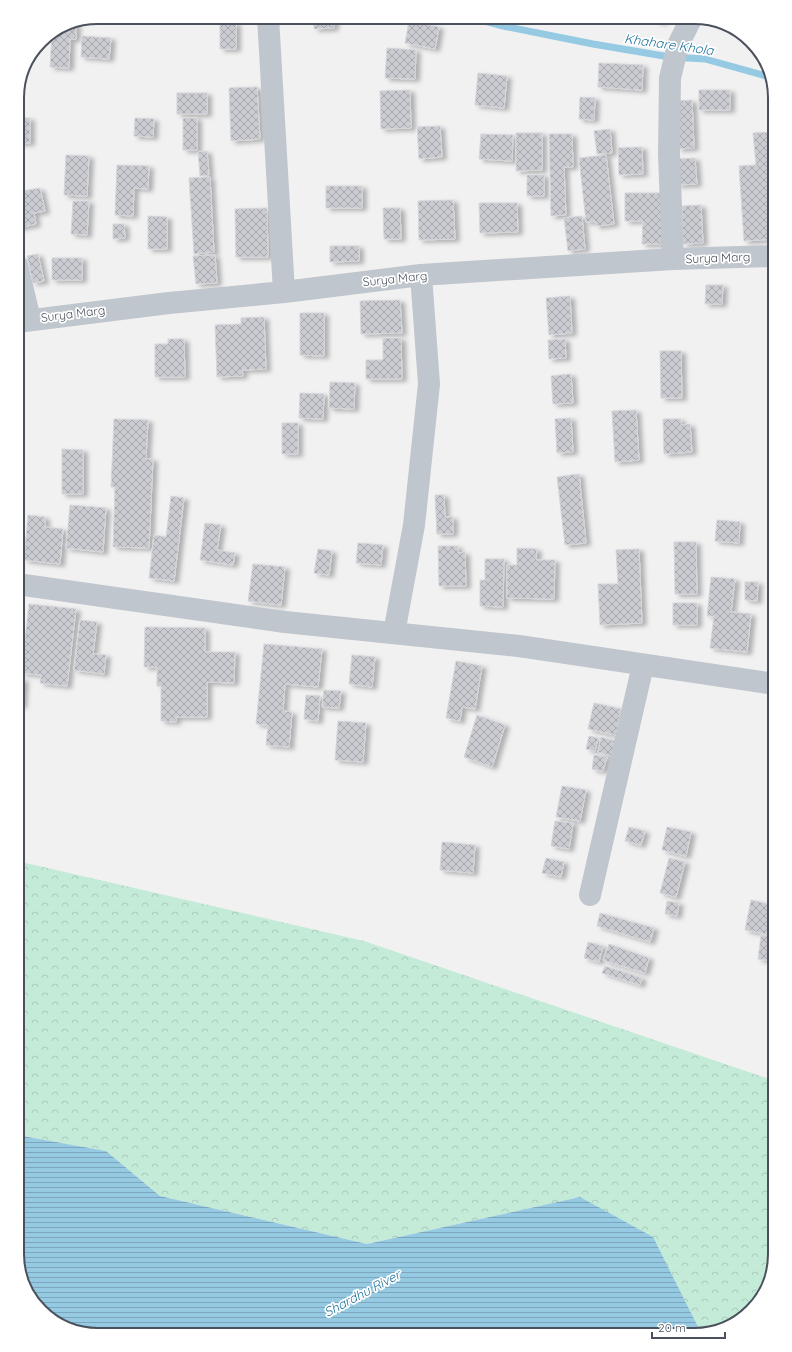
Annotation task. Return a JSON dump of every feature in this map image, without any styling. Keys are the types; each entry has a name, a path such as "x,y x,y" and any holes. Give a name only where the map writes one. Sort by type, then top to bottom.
{"street":[{"path":"268,24 284,292"},
{"path":"673,259 669,154 670,78 678,45 688,24"},
{"name":"Surya Marg","path":"24,320 421,276 673,259 768,256"},
{"path":"394,633 414,525 429,384 421,276"},
{"path":"24,585 285,622 519,646 768,683"},
{"path":"590,895 643,665"}],"green space":[{"path":"24,863 364,941 768,1079 767,1263 758,1291 743,1310 718,1324 698,1328 580,1197 367,1244 160,1196 106,1151 24,1136"}],"water":[{"name":"Shardhu River","path":"24,1136 106,1151 160,1196 367,1244 580,1197 653,1237 698,1328 84,1327 65,1320 49,1310 42,1303 32,1287 27,1273 24,1254"}],"building":[{"path":"220,24 236,24 236,49 220,49"},
{"path":"314,24 334,24 334,28 314,29"},
{"path":"408,24 424,24 439,27 435,49 405,43"},
{"path":"76,27 76,39 70,39 69,68 50,67 52,40 61,34"},
{"path":"82,36 111,38 109,59 81,57"},
{"path":"387,48 416,50 415,79 385,78"},
{"path":"599,63 643,65 642,90 598,87"},
{"path":"478,73 507,76 504,108 475,105"},
{"path":"257,87 260,139 231,141 229,88"},
{"path":"410,90 411,128 381,129 380,91"},
{"path":"699,90 730,90 730,110 699,110"},
{"path":"177,93 207,93 207,114 177,114"},
{"path":"580,97 595,98 594,120 579,119"},
{"path":"692,100 694,148 678,149 676,101"},
{"path":"24,118 30,118 30,143 24,143"},
{"path":"135,118 154,119 153,137 134,136"},
{"path":"183,118 197,118 197,150 183,150"},
{"path":"440,126 442,157 419,159 417,127"},
{"path":"610,129 612,153 597,154 594,131"},
{"path":"768,132 768,239 744,241 739,166 756,165 753,133"},
{"path":"516,133 542,133 542,170 516,171"},
{"path":"481,134 513,135 512,161 479,159"},
{"path":"549,134 572,134 573,167 564,167 566,215 551,216"},
{"path":"642,147 643,174 619,175 618,148"},
{"path":"207,151 209,175 200,176 198,152"},
{"path":"66,155 89,156 87,196 64,195"},
{"path":"606,155 614,224 596,226 595,221 586,222 579,158"},
{"path":"695,158 697,184 677,185 676,159"},
{"path":"117,165 149,166 148,189 134,188 133,216 115,215"},
{"path":"527,175 544,175 544,196 527,196"},
{"path":"210,177 214,252 194,254 189,178"},
{"path":"326,186 362,186 362,208 326,208"},
{"path":"40,188 45,211 34,213 36,224 24,227 24,191"},
{"path":"625,193 663,193 663,244 642,244 643,221 625,221"},
{"path":"453,200 455,239 419,240 418,201"},
{"path":"73,201 89,201 87,235 71,234"},
{"path":"479,203 517,203 518,232 480,233"},
{"path":"701,205 703,243 683,244 682,206"},
{"path":"267,208 268,257 236,257 235,209"},
{"path":"383,208 400,208 401,239 384,239"},
{"path":"148,216 167,217 167,249 148,249"},
{"path":"582,216 585,249 568,251 564,218"},
{"path":"113,224 124,224 125,238 113,239"},
{"path":"330,246 359,246 359,261 330,262"},
{"path":"38,254 44,281 33,283 27,256"},
{"path":"215,255 217,283 196,284 193,256"},
{"path":"52,258 82,258 82,280 52,280"},
{"path":"706,285 723,285 722,304 705,304"},
{"path":"570,296 572,333 549,335 546,298"},
{"path":"400,300 402,333 361,334 360,301"},
{"path":"300,313 324,313 324,356 300,355"},
{"path":"264,317 266,369 242,370 243,376 217,377 215,325 241,324 241,318"},
{"path":"383,338 401,338 402,379 366,379 366,360 383,360"},
{"path":"168,339 184,339 185,377 155,377 155,344 168,344"},
{"path":"565,339 566,358 549,359 548,340"},
{"path":"660,351 681,351 682,398 661,398"},
{"path":"571,374 573,403 553,404 551,376"},
{"path":"330,382 355,383 354,409 329,408"},
{"path":"300,393 324,394 323,419 299,418"},
{"path":"636,410 639,460 615,462 612,411"},
{"path":"571,418 573,452 557,453 555,419"},
{"path":"114,419 148,420 146,459 153,459 149,548 113,547 115,487 111,487"},
{"path":"663,419 681,419 681,425 690,424 692,452 664,454"},
{"path":"282,423 298,423 298,454 282,454"},
{"path":"62,449 83,450 83,494 62,494"},
{"path":"579,474 586,543 565,545 557,477"},
{"path":"435,495 444,495 445,517 453,517 453,534 437,534"},
{"path":"171,496 184,498 174,581 149,578 154,535 166,537"},
{"path":"70,505 106,508 103,552 66,548"},
{"path":"28,515 45,517 45,527 63,529 60,564 24,560"},
{"path":"717,520 740,522 739,543 715,541"},
{"path":"205,523 221,525 217,550 235,553 233,565 200,560"},
{"path":"674,542 696,542 697,594 675,594"},
{"path":"358,543 383,545 381,565 356,563"},
{"path":"438,546 458,546 458,553 465,552 466,586 439,586"},
{"path":"517,548 537,549 536,560 555,560 554,599 507,598 507,565 517,565"},
{"path":"318,549 332,551 329,575 314,573"},
{"path":"639,549 642,623 600,625 598,584 618,584 616,550"},
{"path":"485,559 504,559 503,607 480,606 480,580 485,580"},
{"path":"253,564 285,567 281,605 248,601"},
{"path":"711,577 735,579 731,612 751,614 747,652 710,648 714,616 707,616"},
{"path":"745,582 758,582 757,601 745,600"},
{"path":"673,603 697,603 697,625 673,625"},
{"path":"29,604 76,609 67,686 40,683 41,675 24,673 24,647"},
{"path":"80,620 97,622 93,654 106,655 104,674 74,670"},
{"path":"145,627 205,628 205,652 235,652 234,683 207,682 207,717 176,717 176,722 161,721 161,686 157,686 157,667 144,667"},
{"path":"264,644 322,649 318,687 285,684 283,711 292,712 289,747 266,745 268,725 256,724"},
{"path":"352,655 375,657 372,687 349,684"},
{"path":"456,661 482,666 475,709 462,707 460,721 446,718"},
{"path":"324,690 341,691 339,708 322,707"},
{"path":"306,695 320,696 318,721 304,719"},
{"path":"594,703 621,709 616,735 588,729"},
{"path":"477,715 505,725 492,767 464,757"},
{"path":"338,721 366,723 363,762 335,760"},
{"path":"589,736 598,738 595,751 586,749"},
{"path":"601,737 615,741 611,756 598,752"},
{"path":"594,755 607,757 603,771 592,769"},
{"path":"562,786 586,790 580,821 556,817"},
{"path":"555,821 573,823 569,849 551,846"},
{"path":"629,827 645,831 641,845 625,841"},
{"path":"667,827 691,832 686,856 662,850"},
{"path":"442,842 475,845 473,873 440,870"},
{"path":"546,858 564,862 561,877 542,873"},
{"path":"669,858 685,862 676,897 660,893"},
{"path":"751,900 768,904 767,934 745,930"},
{"path":"667,901 679,903 677,916 665,914"},
{"path":"600,913 654,928 650,942 597,926"},
{"path":"761,935 768,936 768,960 758,959"},
{"path":"588,942 603,946 599,962 584,958"},
{"path":"609,944 649,958 645,973 603,960"},
{"path":"605,966 642,978 640,985 602,973"}],"waterway":[{"name":"Khahare Khola","path":"496,24 593,44 670,57 705,59 764,75"}]}
